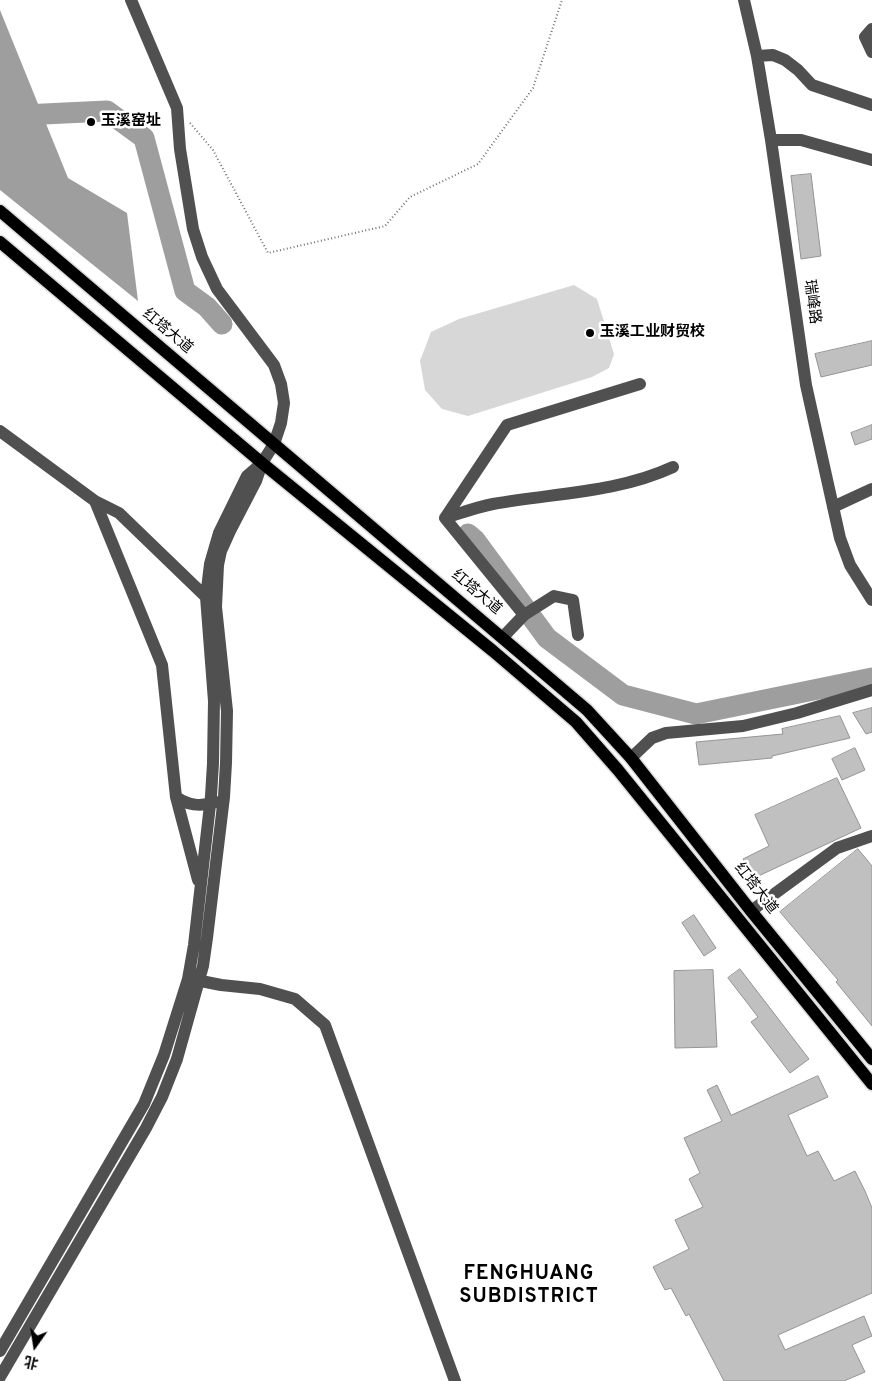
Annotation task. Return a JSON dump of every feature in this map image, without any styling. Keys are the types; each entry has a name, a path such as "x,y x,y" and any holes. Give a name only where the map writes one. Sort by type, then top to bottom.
{"main road":[{"name":"红塔大道","path":"0,211 587,710 631,758 751,911 872,1059"},
{"name":"红塔大道","path":"0,242 262,463 493,651 576,722 624,778 872,1084"}],"street":[{"path":"0,1377 156,1110 177,1059 193,980 194,945 213,763 214,701 211,556 219,534 247,476 262,463 274,444 281,423 284,403 281,384 274,364 218,289 202,257 192,229 180,149 177,108 131,0"},
{"name":"瑞峰路","path":"744,0 757,56 771,140 806,385 840,538 850,565 872,600"},
{"path":"872,29 866,37 872,52"},
{"path":"757,56 773,55 785,60 812,85 872,105"},
{"path":"771,140 800,140 872,160"},
{"path":"445,518 507,425 640,384"},
{"path":"0,431 95,501 119,513 211,598 227,711 224,797 207,938 193,980 144,1104 0,1352"},
{"path":"445,518 492,505 579,492 653,476 673,467"},
{"path":"833,507 872,488"},
{"path":"95,501 162,665 176,797 200,887"},
{"path":"445,518 529,612"},
{"path":"503,637 529,612 554,596 573,600 578,635"},
{"path":"631,758 652,738 666,733 743,726 797,713 872,690"},
{"path":"176,797 188,804 203,806 224,797"},
{"path":"751,911 837,848 872,836"},
{"path":"193,980 260,990 295,999 325,1025 455,1381"}],"path":[{"path":"177,108 213,150 268,253 385,226 410,198 478,164 534,88 562,0"}],"shaded area":[{"path":"0,10 68,178 127,213 138,301 0,190"},
{"path":"574,285 597,299 614,354 609,368 592,377 468,416 442,409 425,390 420,361 431,332 459,319"}],"building":[{"path":"811,174 821,256 801,259 791,176"},
{"path":"872,341 872,365 821,377 815,354"},
{"path":"872,425 872,439 855,445 851,433"},
{"path":"872,708 872,732 866,734 853,713"},
{"path":"840,716 850,738 772,756 772,758 699,765 696,742 783,734 782,729"},
{"path":"855,748 865,770 842,780 832,759"},
{"path":"837,778 861,828 752,879 743,859 769,846 755,815"},
{"path":"858,849 872,866 872,1026 836,982 838,980 780,912"},
{"path":"694,915 716,948 704,956 682,923"},
{"path":"740,969 809,1059 790,1073 751,1022 758,1017 728,978"},
{"path":"713,970 717,1047 675,1048 674,971"},
{"path":"818,1076 828,1097 788,1115 807,1156 818,1151 834,1181 855,1171 865,1191 872,1208 872,1293 778,1335 785,1350 864,1316 872,1336 852,1345 865,1372 844,1381 724,1381 689,1314 686,1316 671,1288 665,1290 653,1267 689,1249 675,1220 703,1207 689,1179 700,1173 684,1138 722,1121 707,1090 717,1085 731,1115"}],"waterway":[{"path":"23,115 107,111 144,138 185,291 207,307 222,324"},
{"path":"468,534 475,540 547,638 623,695 696,714 872,678"}],"place":[{"name":"玉溪窑址","path":"91,122"},
{"name":"玉溪工业财贸校","path":"590,333"}],"district":[{"name":"FENGHUANG SUBDISTRICT","path":"529,1286"}]}
